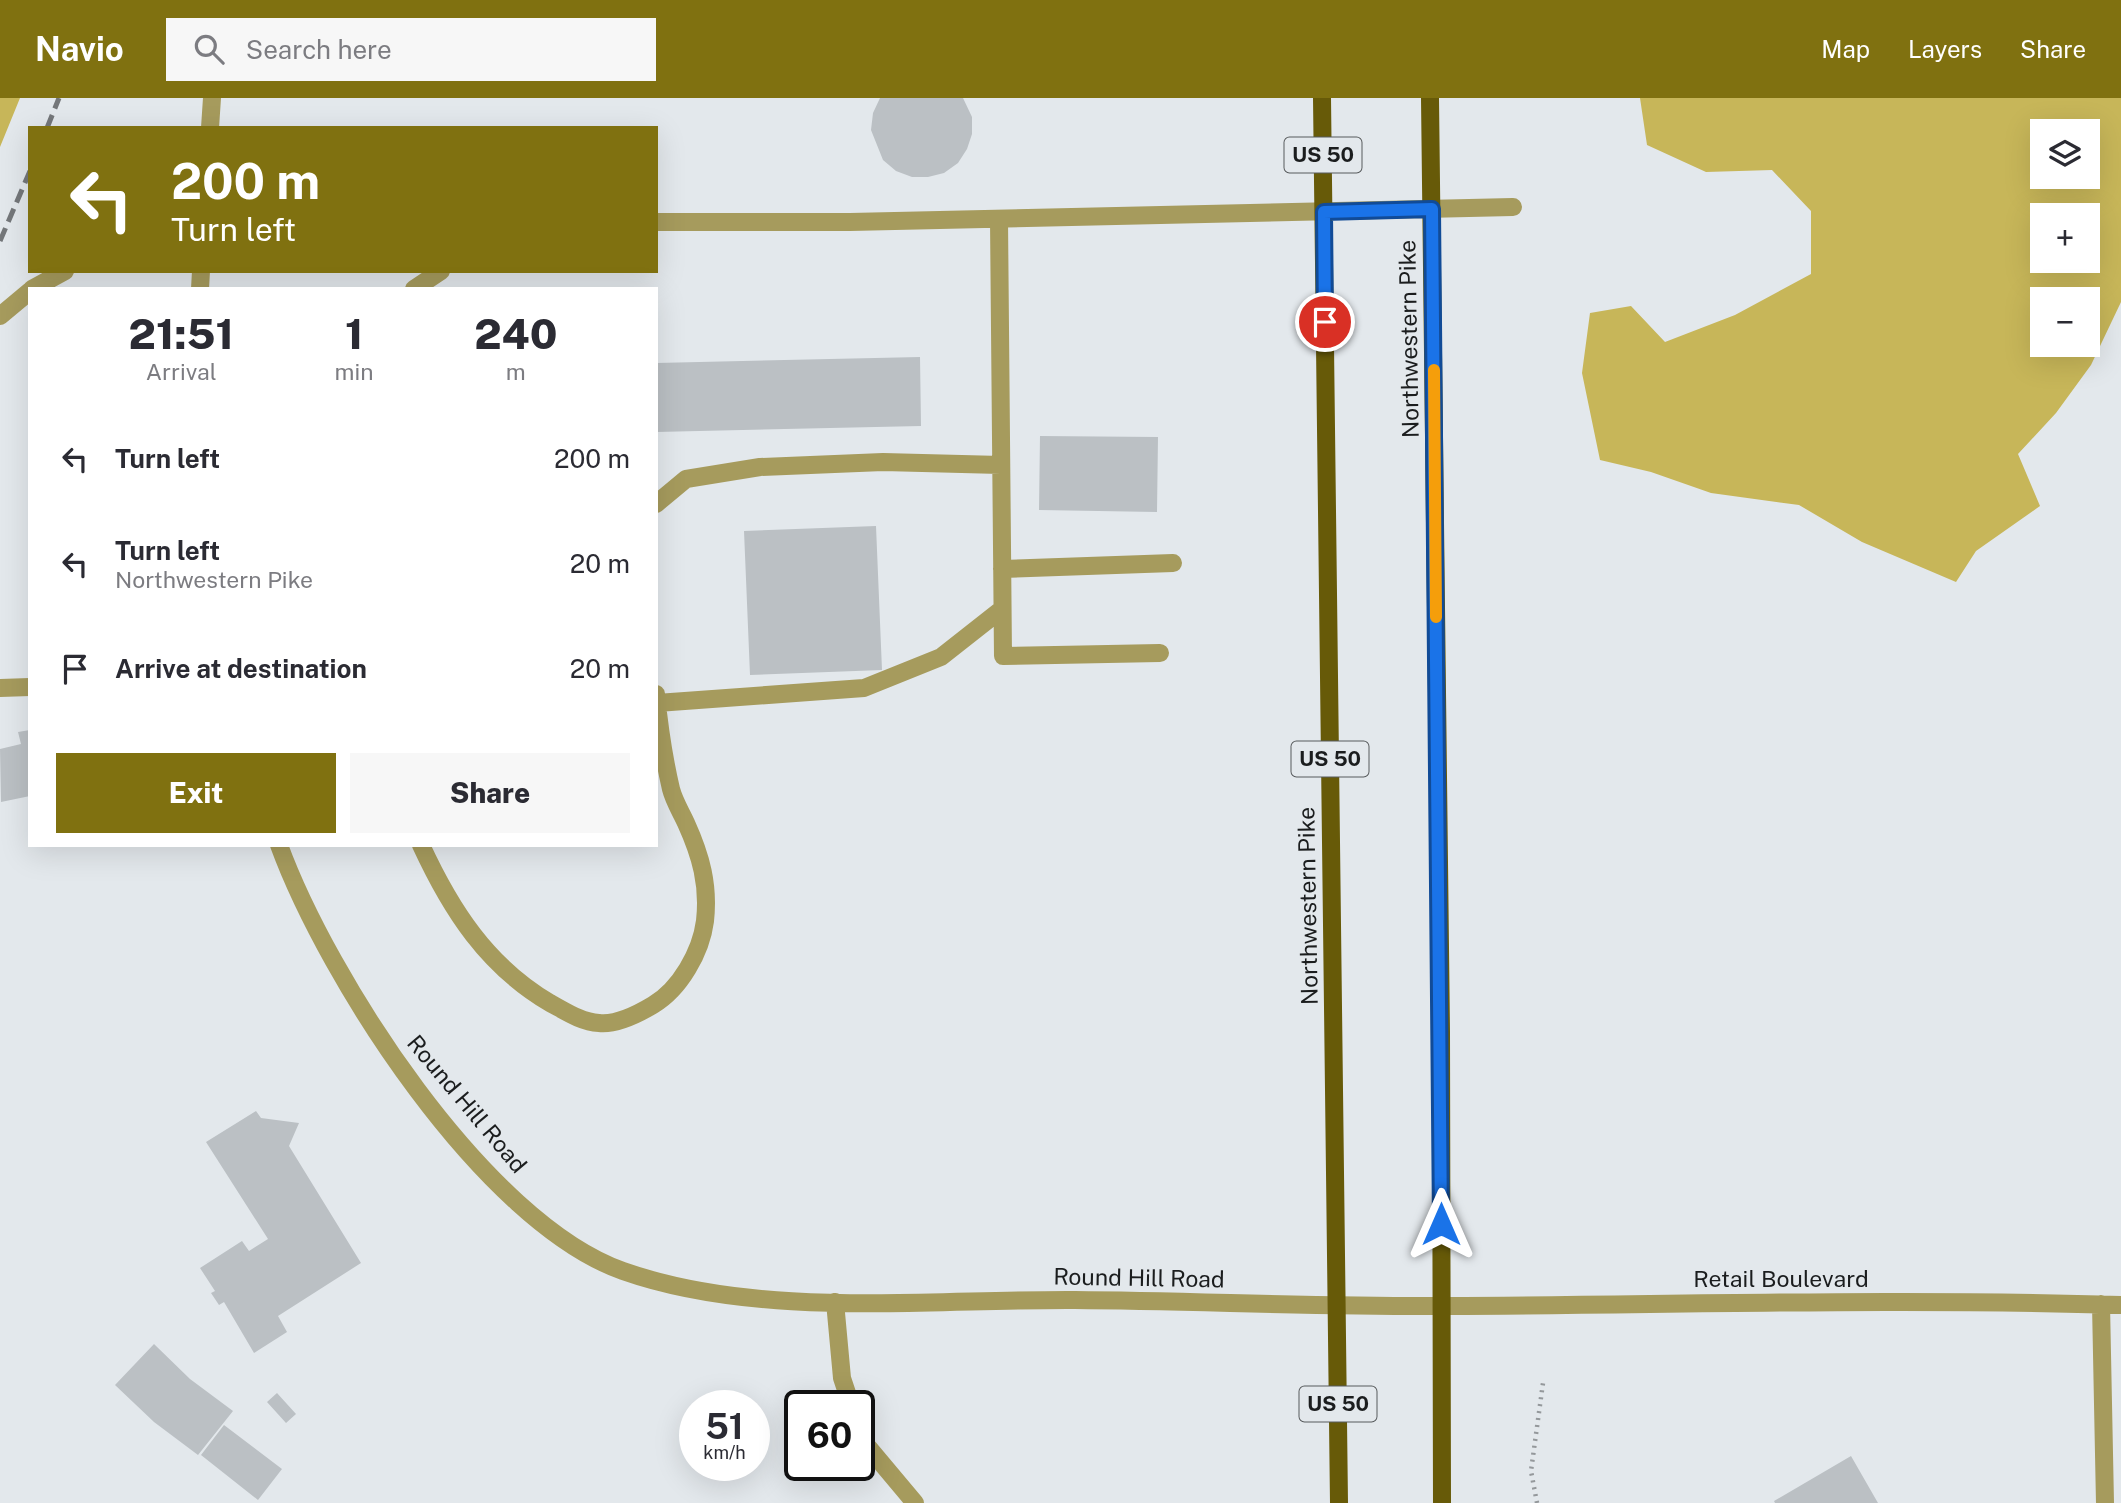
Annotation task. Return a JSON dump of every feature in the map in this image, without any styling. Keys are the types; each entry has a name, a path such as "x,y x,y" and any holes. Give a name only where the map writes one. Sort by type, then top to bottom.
{"main road":[{"name":"Northwestern Pike","path":"1322,98 1339,1503"},
{"name":"Northwestern Pike","path":"1430,98 1442,1503"}],"street":[{"path":"211,126 212,98"},
{"path":"658,222 999,219 1513,207"},
{"path":"999,219 1003,656 1160,653"},
{"path":"36,287 61,273"},
{"path":"417,287 438,273"},
{"path":"0,316 28,293"},
{"path":"658,502 686,479 760,467 883,463 1001,465"},
{"path":"1002,569 1173,563"},
{"path":"658,703 864,688 941,657 1002,609"},
{"path":"0,688 28,687"},
{"path":"422,847 462,923 492,960 528,990 568,1013 601,1024 629,1018 656,1003 678,983 697,949 705,923 706,882 701,856 672,791 658,709"},
{"name":"Round Hill Road","path":"280,847 324,944 372,1025 415,1087 483,1169 548,1230 620,1270 722,1296 835,1302 1076,1300 1442,1306"},
{"path":"835,1302 842,1378 846,1390"},
{"name":"Retail Boulevard","path":"1442,1306 1875,1302 2121,1305"},
{"path":"2101,1304 2105,1503"},
{"path":"875,1455 915,1503"}],"path":[{"path":"1537,1503 1531,1471 1543,1383"}],"shaded area":[{"path":"0,98 20,98 0,147"},
{"path":"1640,98 2121,98 2121,302 2100,346 2100,287 2030,287 2030,357 2095,357 2056,413 2018,454 2040,506 1976,551 1956,582 1862,542 1799,505 1711,493 1651,472 1600,460 1582,373 1590,313 1631,306 1665,342 1735,315 1811,274 1811,211 1772,170 1706,172 1647,145"}],"building":[{"path":"880,98 963,98 972,117 972,134 958,163 944,173 928,177 912,177 896,171 883,160 871,130 873,113"},
{"path":"920,357 921,426 658,432 658,363"},
{"path":"1040,436 1158,437 1157,512 1039,510"},
{"path":"876,526 882,670 750,675 744,531"},
{"path":"28,730 28,796 1,802 0,749 21,744 18,732"},
{"path":"256,1111 261,1118 299,1123 289,1146 361,1263 278,1316 287,1332 254,1353 224,1302 219,1305 211,1293 215,1291 200,1268 242,1241 249,1251 268,1239 206,1142"},
{"path":"154,1344 190,1379 233,1411 198,1455 154,1422 115,1385"},
{"path":"277,1393 296,1414 286,1423 267,1402"},
{"path":"224,1425 282,1469 258,1500 201,1455"},
{"path":"1851,1456 1878,1503 1775,1503 1774,1501"}],"railway":[{"path":"48,126 59,98"},
{"path":"0,241 28,176"}],"slow traffic":[{"path":"1434,370 1436,617"}],"route":[{"path":"1325,322 1324,212 1432,209 1441,1224"}]}
